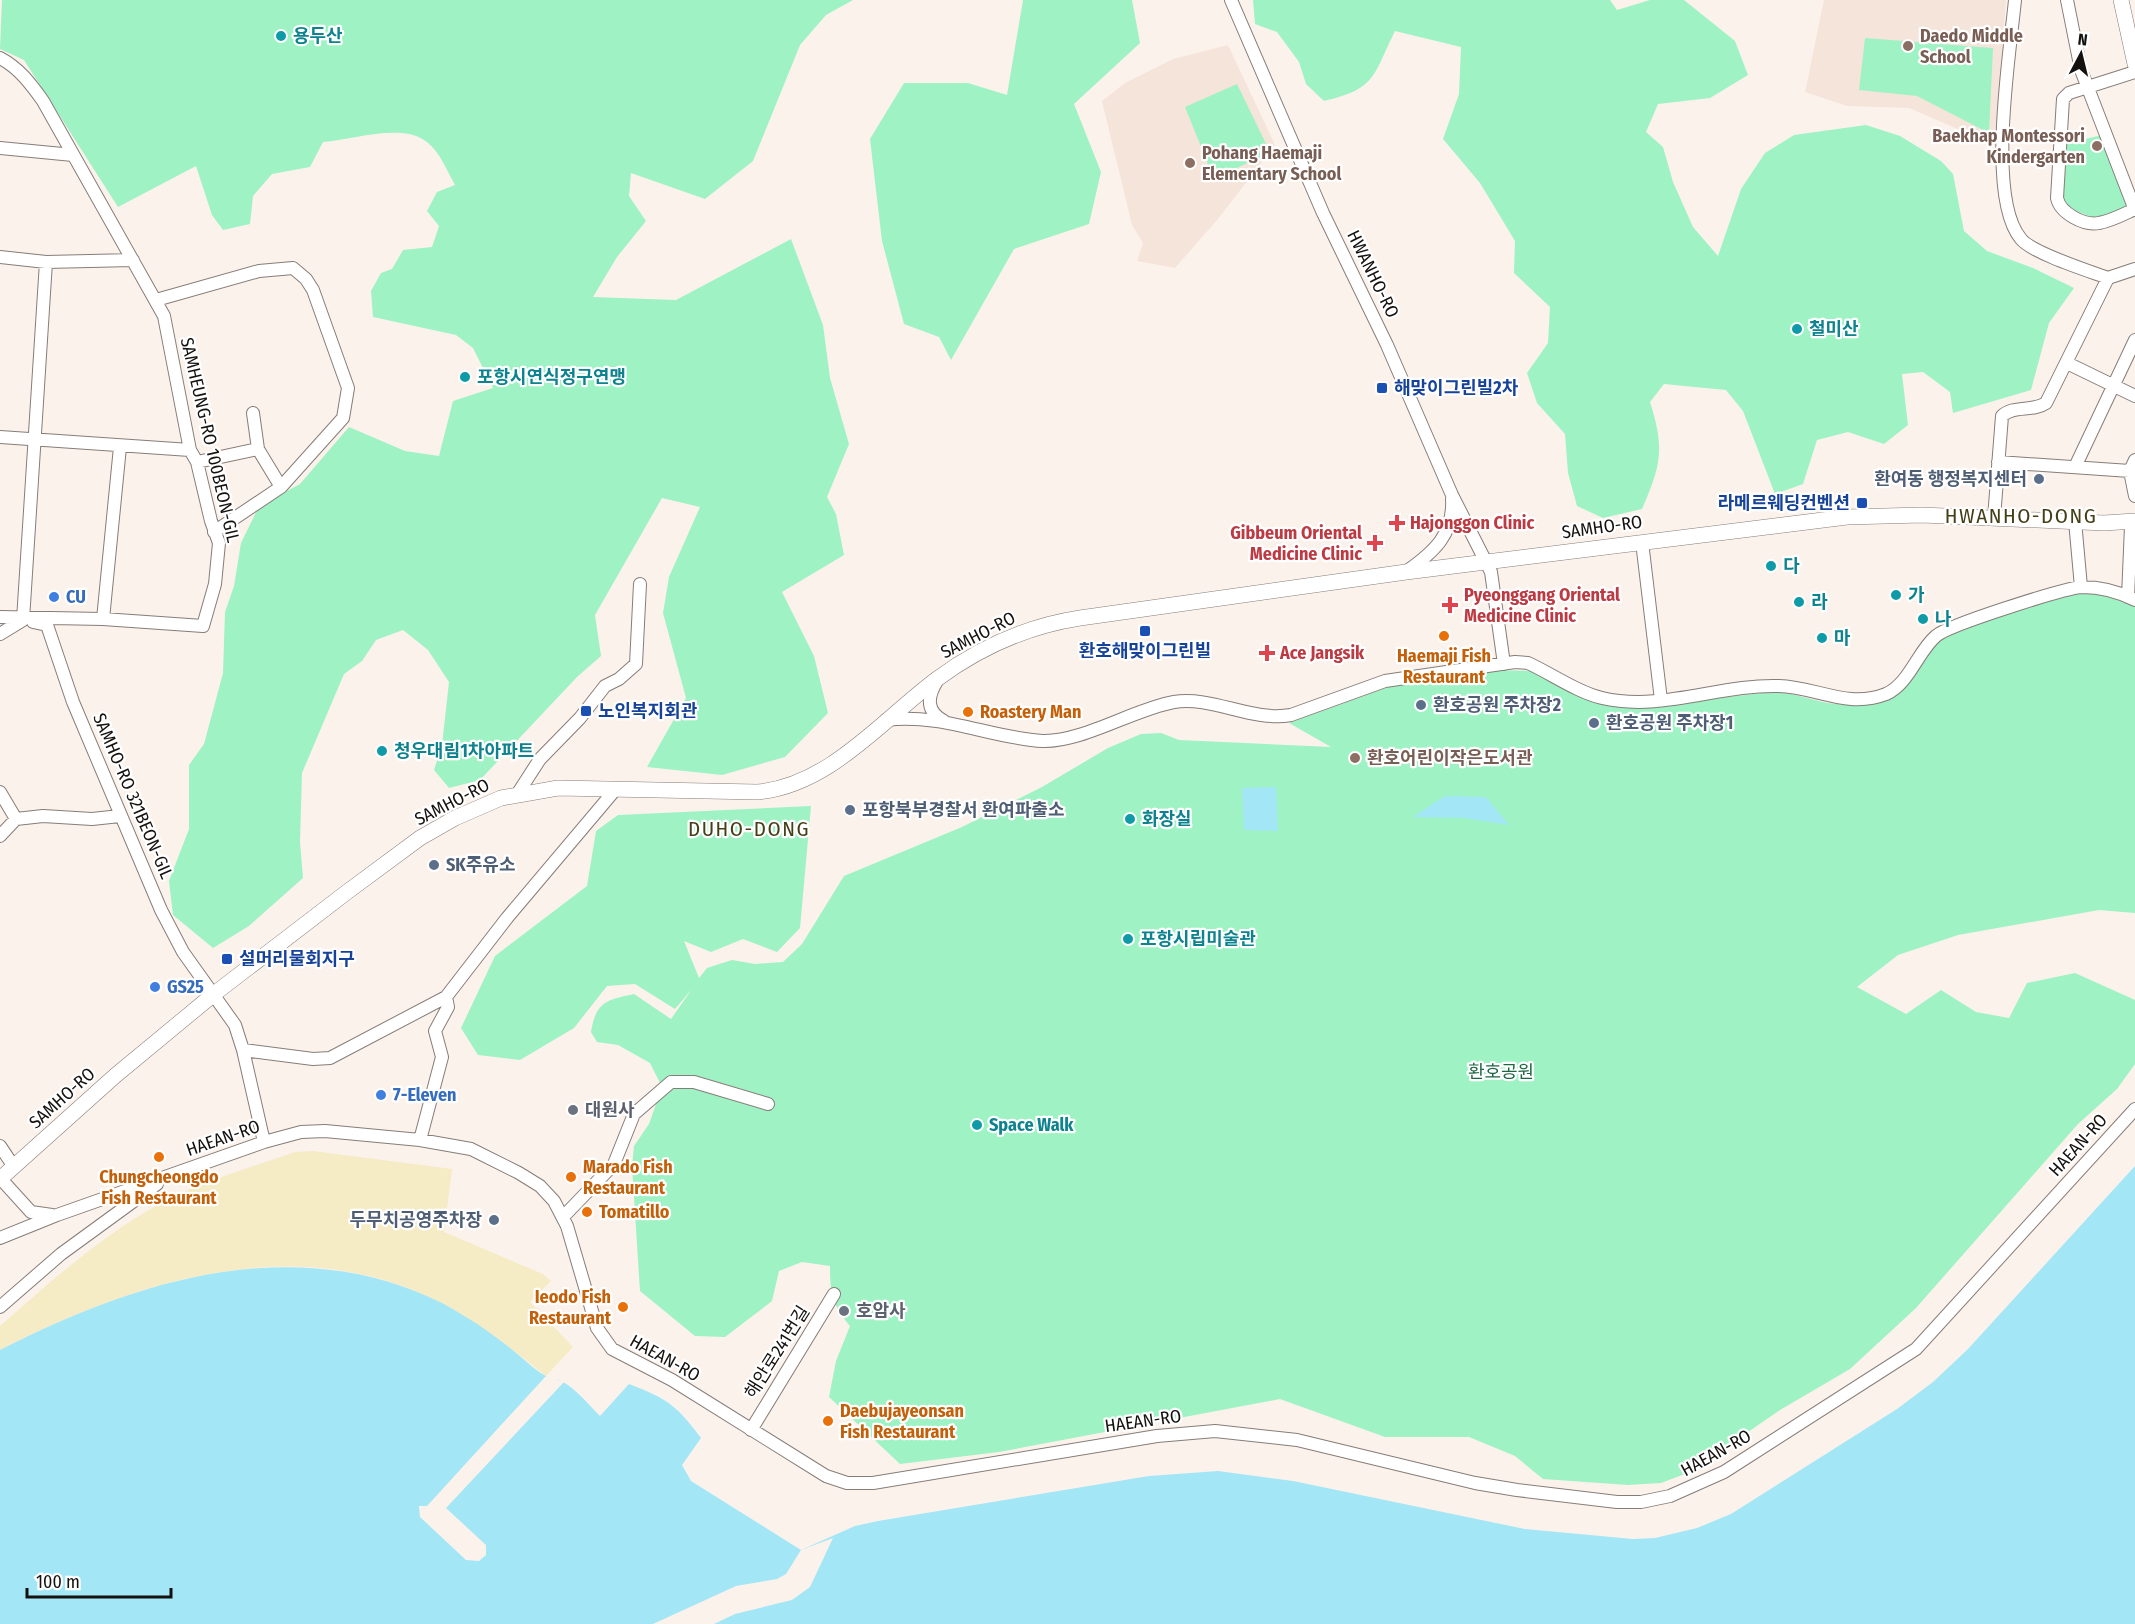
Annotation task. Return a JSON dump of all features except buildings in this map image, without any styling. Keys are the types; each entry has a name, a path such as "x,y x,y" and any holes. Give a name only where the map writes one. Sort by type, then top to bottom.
{"main road":[{"path":"2121,0 2135,64"},
{"name":"SAMHO-RO","path":"0,1179 116,1076 214,994 420,838 476,807 518,793 558,788 757,792 785,788 825,768 939,678 973,656 1010,637 1066,620 1406,572 1847,517 1922,515 2134,524"}],"street":[{"name":"HWANHO-RO","path":"1231,0 1323,213 1387,345 1452,495 1486,562 1493,583 1504,664"},
{"path":"2015,0 2002,164 2013,225 2026,244 2108,278 2135,269"},
{"path":"2067,0 2077,54 2087,86 2135,209 2094,224 2067,214 2058,204 2061,104 2066,96 2087,86 2135,72"},
{"name":"SAMHEUNG-RO 100BEON-GIL","path":"0,58 27,79 43,101 164,316 190,450 197,462 214,532 219,543 215,584 203,626 103,619"},
{"path":"0,148 73,155"},
{"path":"0,257 46,262 133,260"},
{"path":"23,620 46,262"},
{"path":"156,300 259,271 292,268 306,279 313,290 348,388 343,418 281,487 214,532"},
{"path":"1994,518 2002,416 2011,411 2036,408 2046,403 2108,278"},
{"path":"2075,466 2135,340"},
{"path":"2067,363 2135,396"},
{"path":"253,413 258,448 281,487"},
{"path":"0,437 34,437 120,447 190,450"},
{"path":"0,617 23,620 103,619 120,447"},
{"path":"197,462 258,448"},
{"path":"1998,462 2075,466 2132,465 2135,496"},
{"path":"1406,572 1443,540 1452,521 1452,495"},
{"path":"2075,521 2081,587"},
{"path":"886,720 910,717 1037,740 1056,740 1175,702 1201,703 1276,717 1291,715 1385,681 1504,664 1528,663 1604,698 1661,700 1775,686 1843,699 1877,696 1897,686 1929,642 1942,630 2081,587 2102,589 2132,598 2134,524"},
{"path":"1642,542 1661,700"},
{"path":"518,793 540,759 580,718 605,686 619,679 636,664 640,585"},
{"path":"0,634 23,620"},
{"name":"SAMHO-RO 321BEON-GIL","path":"23,620 47,625 73,702 120,816 180,947 235,1026 243,1050 264,1142"},
{"path":"939,678 931,691 930,705 936,717 945,722"},
{"path":"243,1050 314,1059 330,1058 446,997 492,936 615,790"},
{"path":"0,792 16,819"},
{"path":"0,836 16,819 43,816 92,819 120,816"},
{"path":"420,1140 442,1057 435,1031 448,1006 446,997"},
{"path":"563,1217 614,1164 634,1114 671,1083 685,1080 768,1104"},
{"name":"HAEAN-RO","path":"0,1238 57,1215 264,1142 313,1131 420,1140 471,1149 500,1162 540,1186 554,1201 563,1217 597,1328 612,1349 672,1380 826,1476 853,1484 873,1483 1157,1436 1215,1431 1297,1440 1494,1486 1603,1501 1655,1500 1685,1491 1724,1473 1916,1348 2135,1109"},
{"path":"0,1146 14,1167"},
{"name":"HAEAN-RO","path":"0,1307 61,1254 167,1176"},
{"path":"0,1179 31,1212 57,1215"},
{"name":"해안로241번길","path":"751,1430 834,1293"}],"shaded area":[{"name":"Daedo Middle School","path":"1824,0 2006,0 1995,145 1909,108 1847,106 1805,92"},
{"name":"Pohang Haemaji Elementary School","path":"1228,45 1275,145 1218,219 1175,268 1137,261 1143,243 1132,225 1102,101 1125,83 1173,59"}],"green space":[{"path":"2,0 853,0 826,15 800,45 753,161 705,199 631,173 629,196 646,221 617,257 593,297 676,300 791,239 823,325 830,378 849,444 827,497 836,514 844,555 782,592 814,656 828,713 785,757 722,775 647,767 686,698 663,613 669,577 700,507 662,498 595,615 601,656 577,677 480,780 449,788 434,770 442,745 449,682 428,650 403,630 376,640 362,661 344,674 302,773 300,842 303,878 249,926 213,948 173,915 169,881 189,829 189,765 204,744 223,673 225,612 234,586 241,543 259,506 300,484 349,427 405,451 439,456 453,401 493,388 473,348 456,335 373,317 371,291 381,273 392,269 403,250 432,247 439,226 427,211 437,192 455,185 439,156 427,142 405,133 391,133 323,142 310,167 272,174 253,196 250,224 223,230 212,215 196,166 118,207 24,60 0,49"},
{"path":"1023,0 1132,0 1140,43 1074,104 1101,172 1089,224 1014,249 951,360 939,337 904,324 882,241 870,139 904,83 968,83 1007,95"},
{"path":"1253,0 1610,0 1617,10 1650,0 1684,0 1735,41 1748,75 1710,98 1658,104 1646,132 1663,147 1673,182 1693,227 1718,256 1741,189 1765,153 1794,135 1866,125 1900,136 1941,161 1953,174 1964,231 1987,251 2033,268 2074,288 2049,323 2031,390 1953,413 1950,392 1923,372 1902,374 1908,425 1884,444 1848,432 1817,440 1803,484 1775,494 1743,411 1726,390 1664,384 1650,402 1658,432 1659,457 1642,509 1603,518 1577,506 1568,473 1565,434 1537,403 1527,373 1548,343 1550,307 1514,273 1515,241 1480,183 1443,139 1459,94 1461,47 1395,31 1377,69 1364,85 1354,91 1324,101 1306,84 1299,62 1277,32 1255,24"},
{"path":"1865,38 1993,48 1989,133 1917,96 1859,90"},
{"path":"1237,84 1270,152 1214,179 1185,107"},
{"path":"2102,135 2129,206 2100,218 2091,217 2069,208 2062,197 2065,144"},
{"name":"환호공원","path":"2094,592 2135,606 2135,913 2099,910 1958,935 1898,955 1857,987 1906,1014 1941,990 1976,1012 2009,1018 2027,983 2075,973 2135,1000 2135,1064 2117,1089 2078,1124 1916,1308 1850,1369 1780,1410 1690,1472 1661,1483 1628,1485 1543,1479 1515,1456 1469,1437 1385,1437 1280,1399 999,1452 900,1464 829,1397 836,1361 850,1326 833,1298 830,1266 802,1262 779,1271 772,1301 725,1337 695,1336 640,1291 632,1166 634,1146 649,1124 662,1087 650,1063 618,1045 597,1042 591,1032 599,1008 616,998 634,994 671,1019 692,989 675,1009 635,984 607,986 574,1028 520,1060 478,1055 461,1028 495,956 587,886 596,831 618,815 811,806 800,928 777,952 743,939 711,952 684,941 699,978 707,968 732,960 755,964 783,962 802,944 844,876 962,827 1042,787 1108,748 1141,734 1161,733 1179,740 1331,747 1289,723 1394,685 1489,670 1533,671 1593,702 1651,706 1779,691 1827,703 1847,705 1876,703 1888,699 1931,647 1949,631 2077,593"}],"sand":[{"path":"313,1151 452,1169 444,1232 543,1274 551,1281 530,1302 573,1347 546,1376 466,1317 431,1298 361,1274 308,1267 255,1268 202,1275 149,1288 98,1306 0,1350 0,1326 88,1251 135,1218 186,1191 213,1180 295,1152"}],"water":[{"path":"1276,787 1278,831 1244,830 1242,788"},
{"path":"1445,796 1486,797 1509,825 1465,818 1413,817"},
{"path":"2135,1166 2135,1624 0,1624 0,1350 106,1303 161,1285 217,1273 274,1267 330,1270 386,1281 442,1303 486,1330 541,1373 568,1385 600,1416 629,1384 670,1404 678,1410 701,1438 682,1465 691,1481 801,1550 855,1526 878,1521 1149,1476 1218,1471 1293,1481 1525,1529 1633,1539 1655,1538 1697,1528 1731,1514 1897,1409 1933,1382 1968,1349"}],"pier":[{"path":"546,1376 564,1382 446,1508 486,1545 486,1555 479,1561 466,1560 420,1517 419,1506 427,1506"},
{"path":"833,1538 810,1587 792,1600 735,1614 714,1624 653,1624 736,1586 777,1579 786,1574 801,1550"}],"place":[{"name":"용두산","path":"281,36"},
{"name":"Daedo Middle School","path":"1908,46"},
{"name":"Baekhap Montessori Kindergarten","path":"2097,146"},
{"name":"Pohang Haemaji Elementary School","path":"1190,163"},
{"name":"철미산","path":"1797,329"},
{"name":"포항시연식정구연맹","path":"465,377"},
{"name":"해맞이그린빌2차","path":"1382,388"},
{"name":"환여동 행정복지센터","path":"2039,479"},
{"name":"라메르웨딩컨벤션","path":"1862,503"},
{"name":"Hajonggon Clinic","path":"1397,523"},
{"name":"Gibbeum Oriental Medicine Clinic","path":"1375,543"},
{"name":"다","path":"1771,566"},
{"name":"가","path":"1896,595"},
{"name":"CU","path":"54,597"},
{"name":"라","path":"1799,602"},
{"name":"Pyeonggang Oriental Medicine Clinic","path":"1450,605"},
{"name":"나","path":"1923,619"},
{"name":"환호해맞이그린빌","path":"1145,631"},
{"name":"Haemaji Fish Restaurant","path":"1444,636"},
{"name":"마","path":"1822,638"},
{"name":"Ace Jangsik","path":"1267,653"},
{"name":"환호공원 주차장2","path":"1421,705"},
{"name":"노인복지회관","path":"586,711"},
{"name":"Roastery Man","path":"968,712"},
{"name":"환호공원 주차장1","path":"1594,723"},
{"name":"청우대림1차아파트","path":"382,751"},
{"name":"환호어린이작은도서관","path":"1355,758"},
{"name":"포항북부경찰서 환여파출소","path":"850,810"},
{"name":"화장실","path":"1130,819"},
{"name":"SK주유소","path":"434,865"},
{"name":"포항시립미술관","path":"1128,939"},
{"name":"설머리물회지구","path":"227,959"},
{"name":"GS25","path":"155,987"},
{"name":"7-Eleven","path":"381,1095"},
{"name":"대원사","path":"573,1110"},
{"name":"Space Walk","path":"977,1125"},
{"name":"Chungcheongdo Fish Restaurant","path":"159,1157"},
{"name":"Marado Fish Restaurant","path":"571,1177"},
{"name":"Tomatillo","path":"587,1212"},
{"name":"두무치공영주차장","path":"494,1220"},
{"name":"Ieodo Fish Restaurant","path":"623,1307"},
{"name":"호암사","path":"844,1311"},
{"name":"Daebujayeonsan Fish Restaurant","path":"828,1421"}],"district":[{"name":"HWANHO-DONG","path":"2021,516"},
{"name":"DUHO-DONG","path":"749,829"}]}
